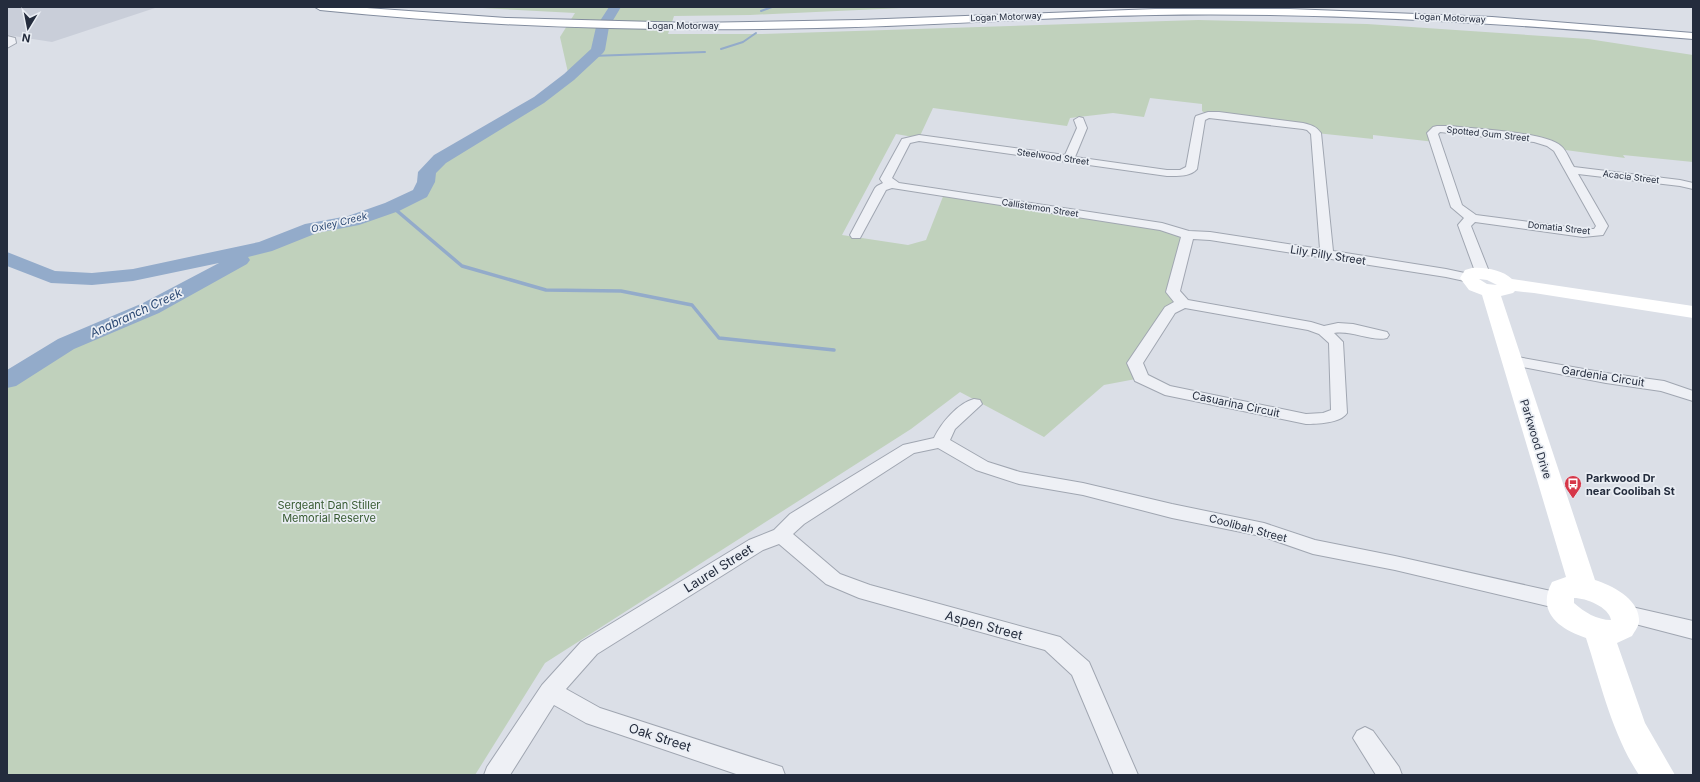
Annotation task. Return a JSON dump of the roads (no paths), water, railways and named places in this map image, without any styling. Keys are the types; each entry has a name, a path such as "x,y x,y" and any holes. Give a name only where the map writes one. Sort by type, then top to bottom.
{"main road":[{"name":"Logan Motorway","path":"320,7 419,16 568,21 824,25 1163,12 1271,12 1394,15 1555,24 1693,36"},
{"name":"Logan Motorway","path":"394,7 568,21"},
{"name":"Logan Motorway","path":"674,23 1106,7"},
{"name":"Logan Motorway","path":"1411,7 1527,12"},
{"path":"1394,15 1564,28 1693,43"},
{"path":"1487,282 1534,287 1693,312"},
{"name":"Parkwood Drive","path":"1487,282 1512,361 1572,594 1561,606 1573,618 1583,625 1598,631"},
{"path":"1572,594 1604,596 1613,602 1623,613 1625,620 1622,628 1613,632 1598,631 1630,725 1651,765 1658,775"}],"street":[{"path":"7,40 12,40 12,43 7,45"},
{"path":"1202,104 1202,111 1208,115 1219,115 1303,126 1311,128 1316,133 1327,254"},
{"name":"Steelwood Street","path":"891,184 886,179 906,141 919,138 1167,173 1180,173 1191,169 1200,118 1208,115"},
{"path":"1069,159 1082,128 1079,120"},
{"name":"Spotted Gum Street","path":"1472,218 1457,207 1432,133 1437,129 1450,129 1536,140 1551,144 1558,149 1570,170"},
{"name":"Acacia Street","path":"1570,170 1680,183 1693,186"},
{"name":"Domatia Street","path":"1472,218 1583,233 1599,232 1602,226 1570,170"},
{"path":"856,235 881,188 891,184"},
{"name":"Callistemon Street","path":"891,184 931,192 1162,227 1188,235"},
{"path":"1472,218 1464,225 1487,282"},
{"path":"1188,235 1173,292 1183,303 1311,326 1324,331 1330,328 1340,328 1382,335"},
{"name":"Lily Pilly Street","path":"1188,235 1210,236 1327,254 1487,282"},
{"name":"Casuarina Circuit","path":"1183,303 1170,310 1135,363 1141,378 1165,390 1306,419 1324,418 1339,413 1336,342 1324,331"},
{"name":"Gardenia Circuit","path":"1512,361 1606,378 1664,386 1693,396"},
{"path":"940,442 948,426 974,404"},
{"name":"Coolibah Street","path":"940,442 982,466 1018,478 1083,489 1172,511 1264,530 1313,547 1572,594"},
{"name":"Laurel Street","path":"496,775 550,692 589,648 756,545 781,536 798,519 909,449 940,442"},
{"name":"Aspen Street","path":"781,536 833,579 866,592 1052,643 1081,668 1126,775"},
{"path":"1623,613 1693,630"},
{"name":"Oak Street","path":"550,692 594,716 773,775"},
{"path":"1365,738 1390,775"}],"waterway":[{"name":"Oxley Creek","path":"7,258 51,277 92,279 133,275 265,247 312,228 352,221 392,207 421,193 426,182 427,172 440,159 539,100 569,77 598,50 603,27 615,7"},
{"path":"761,11 772,7"},
{"path":"721,49 743,42 756,33"},
{"path":"591,56 705,52"},
{"name":"Oxley Creek","path":"392,207 397,211"},
{"path":"396,210 462,266 546,290 621,291 692,305 719,338 834,350"},
{"name":"Anabranch Creek","path":"7,381 66,344 151,308 240,260"}],"place":[{"name":"Parkwood Dr near Coolibah St","path":"1573,499"}],"park label":[{"name":"Sergeant Dan Stiller Memorial Reserve","path":"329,511"}]}
